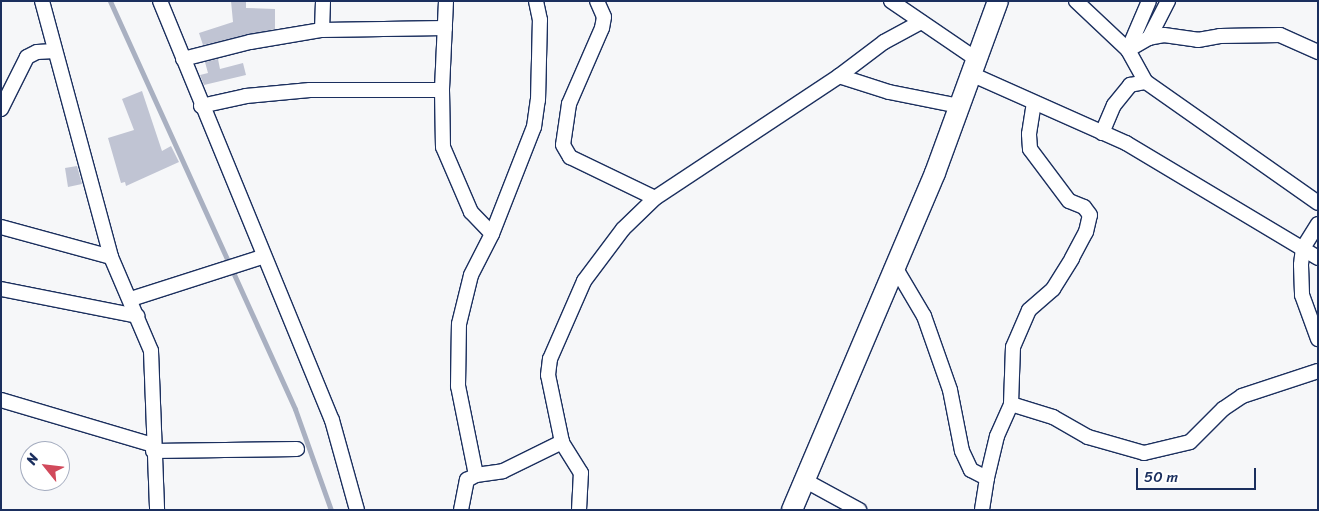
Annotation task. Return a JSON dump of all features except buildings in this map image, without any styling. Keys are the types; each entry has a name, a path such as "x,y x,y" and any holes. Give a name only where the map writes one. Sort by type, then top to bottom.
{"street":[{"path":"42,1 111,257 152,351 155,380 153,448 157,510"},
{"path":"160,1 201,106 256,259 332,420 358,510"},
{"path":"322,30 323,1"},
{"path":"446,1 442,90 443,147 471,212 492,234"},
{"path":"476,475 458,386 459,324 470,275 492,234 534,127 538,100 540,20 536,1"},
{"path":"597,1 604,17 602,28 569,104 562,145 570,157 655,198"},
{"path":"891,1 921,22 973,66 1034,102 1102,133 1318,258"},
{"path":"792,510 935,173 998,1"},
{"path":"1076,1 1128,50 1146,82 1318,204"},
{"path":"1128,50 1148,1"},
{"path":"1150,38 1168,1"},
{"path":"579,510 581,473 562,442 548,376 550,359 584,281 623,229 655,198 839,76 884,42 921,22"},
{"path":"183,59 250,42 322,30 445,28"},
{"path":"1128,50 1150,38 1164,36 1198,40 1220,36 1280,35 1318,52"},
{"path":"1,108 27,58 37,52 55,51"},
{"path":"839,76 889,92 959,106"},
{"path":"1102,133 1114,105 1130,85 1146,82"},
{"path":"201,106 246,96 310,90 442,90"},
{"path":"982,510 997,436 1011,404 1013,347 1029,310 1053,289 1072,258 1086,232 1090,215 1084,207 1068,201 1030,149 1029,134 1034,102"},
{"path":"1318,224 1303,248 1302,295 1318,339"},
{"path":"1,227 111,257"},
{"path":"130,299 256,259"},
{"path":"895,267 924,316 950,390 962,452 972,470 987,478"},
{"path":"1,289 137,316"},
{"path":"1011,404 1053,417 1088,437 1144,453 1190,442 1223,409 1242,396 1318,371"},
{"path":"1,400 153,448 297,449"},
{"path":"461,510 465,484 476,475 503,471 562,442"},
{"path":"804,480 859,510"}],"waterway":[{"path":"110,1 295,409 331,510"}]}
